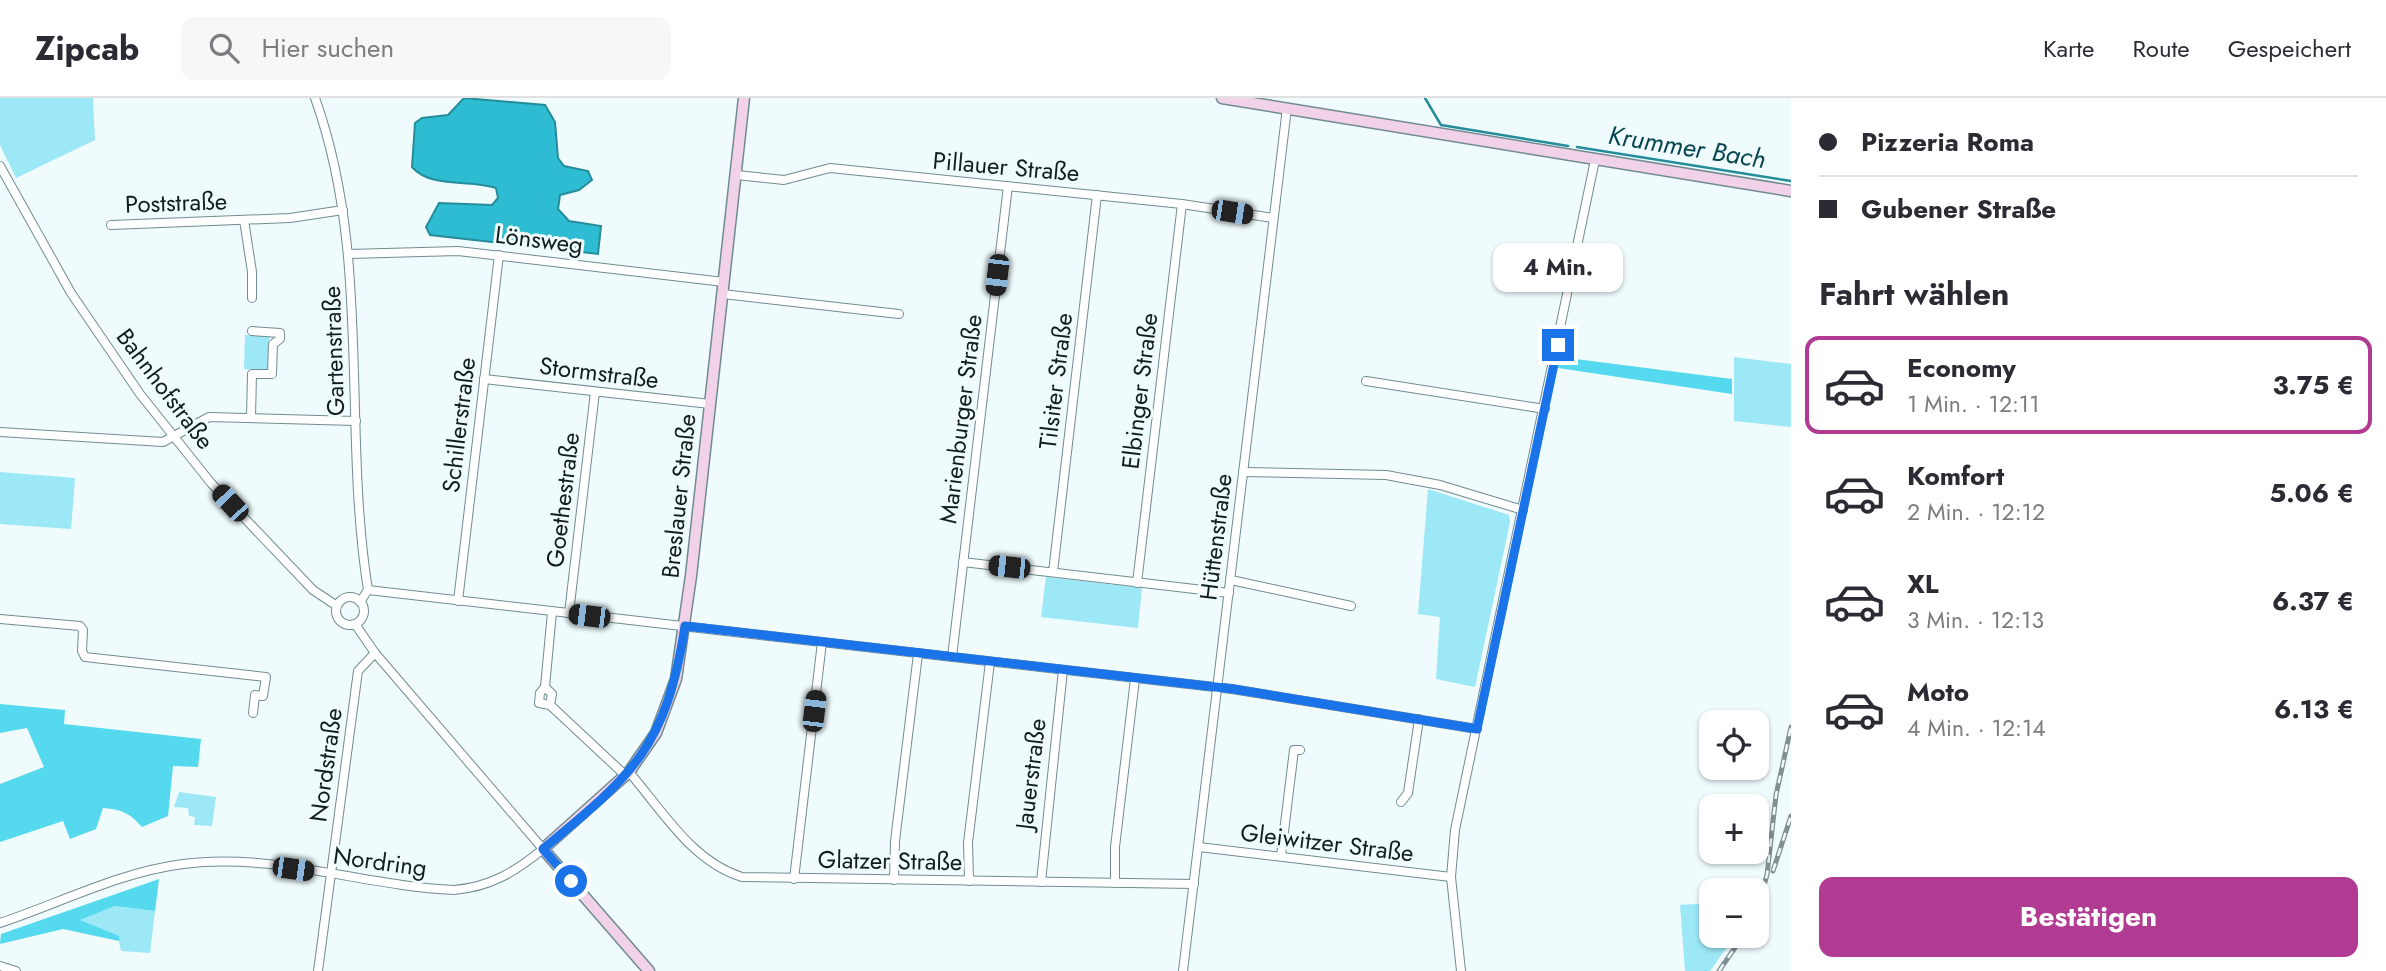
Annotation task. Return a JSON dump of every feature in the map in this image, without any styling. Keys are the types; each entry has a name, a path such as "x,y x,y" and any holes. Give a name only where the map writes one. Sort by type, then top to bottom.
{"main road":[{"name":"Breslauer Straße","path":"543,849 628,774 656,733 667,708 685,626 744,98"},
{"path":"1222,98 1791,191"},
{"path":"543,849 649,971"}],"street":[{"name":"Gartenstraße","path":"315,98 325,126 343,210 349,254 358,524 368,590"},
{"name":"Hüttenstraße","path":"1183,971 1287,108"},
{"path":"1461,971 1451,877 1455,830 1595,160"},
{"name":"Bahnhofstraße","path":"0,166 85,315 173,438 313,590 337,606"},
{"name":"Pillauer Straße","path":"737,175 784,180 830,168 1182,204 1273,218"},
{"name":"Marienburger Straße","path":"952,657 1008,186"},
{"name":"Tilsiter Straße","path":"1054,572 1097,195"},
{"name":"Elbinger Straße","path":"1137,583 1182,204"},
{"name":"Poststraße","path":"111,225 244,220 343,210"},
{"name":"Poststraße","path":"244,220 252,272 252,298"},
{"name":"Lönsweg","path":"349,254 425,249 499,255 724,282"},
{"name":"Schillerstraße","path":"458,601 499,255"},
{"path":"723,294 899,314"},
{"path":"251,418 252,374 272,374 273,344 280,339 280,333 252,331"},
{"name":"Stormstraße","path":"484,379 710,404"},
{"path":"1366,381 1545,409"},
{"name":"Goethestraße","path":"569,613 595,392"},
{"path":"0,432 151,442 173,438 209,417 356,421"},
{"path":"1243,472 1386,475 1440,485 1523,510"},
{"path":"963,562 1229,593"},
{"path":"1231,580 1351,606"},
{"path":"355,624 363,614 360,602 368,590 1218,688 1477,729"},
{"path":"355,624 346,624 339,619 337,606 347,598 360,602"},
{"name":"Glatzer Straße","path":"552,612 545,687 552,694 550,705 628,774 695,850 714,866 742,877 794,879 1194,884"},
{"path":"0,619 79,625 83,630 82,651 85,657 266,677 263,696 256,695 253,713"},
{"path":"355,624 376,653 543,849"},
{"path":"794,879 822,642"},
{"name":"Nordstraße","path":"318,971 358,671 376,653"},
{"path":"894,880 895,841 918,654"},
{"path":"969,881 968,843 990,662"},
{"name":"Jauerstraße","path":"1041,882 1063,670"},
{"path":"1115,883 1115,847 1135,679"},
{"path":"1401,802 1408,793 1419,719"},
{"path":"1281,856 1294,750 1300,750"},
{"name":"Gleiwitzer Straße","path":"1199,847 1451,877"},
{"name":"Nordring","path":"0,923 140,873 184,864 254,864 436,889 472,888 500,880 543,849"},
{"path":"0,966 16,971"}],"shaded area":[{"path":"0,98 93,98 95,140 16,178 0,145"},
{"path":"464,98 545,105 555,122 558,158 564,166 588,171 592,180 579,190 560,195 558,209 569,221 601,226 598,254 430,235 426,227 439,203 492,205 498,198 496,188 440,181 420,174 412,167 415,123 422,118 448,115"},
{"path":"245,335 269,336 268,370 244,369"},
{"path":"1560,357 1732,379 1732,394 1558,368"},
{"path":"1734,357 1791,364 1791,427 1734,421"},
{"path":"0,472 75,478 71,529 0,524"},
{"path":"1428,489 1509,515 1510,522 1475,687 1436,679 1440,617 1418,614"},
{"path":"1046,577 1142,588 1138,628 1041,617"},
{"path":"0,704 65,710 64,724 201,739 198,767 173,766 168,816 142,827 124,813 103,808 96,829 70,839 63,821 0,842 0,784 44,767 27,728 0,733"},
{"path":"179,792 216,797 212,826 194,825 195,817 189,816 188,808 174,807"},
{"path":"159,879 155,911 115,906 80,920 119,936 119,941 63,929 0,944 1,934"},
{"path":"1699,904 1699,948 1726,948 1710,971 1685,971 1680,905"},
{"path":"115,906 155,911 150,953 121,951 118,936 79,920"}],"waterway":[{"name":"Krummer Bach","path":"1425,98 1441,125 1568,146"},
{"name":"Krummer Bach","path":"1577,147 1791,181"}],"railway":[{"path":"1766,878 1776,795 1791,727"},
{"path":"1773,871 1791,816"},
{"path":"1719,971 1735,948"}],"route":[{"path":"571,881 543,849 610,793 643,755 671,699 685,626 1233,689 1477,729 1558,345"}]}
